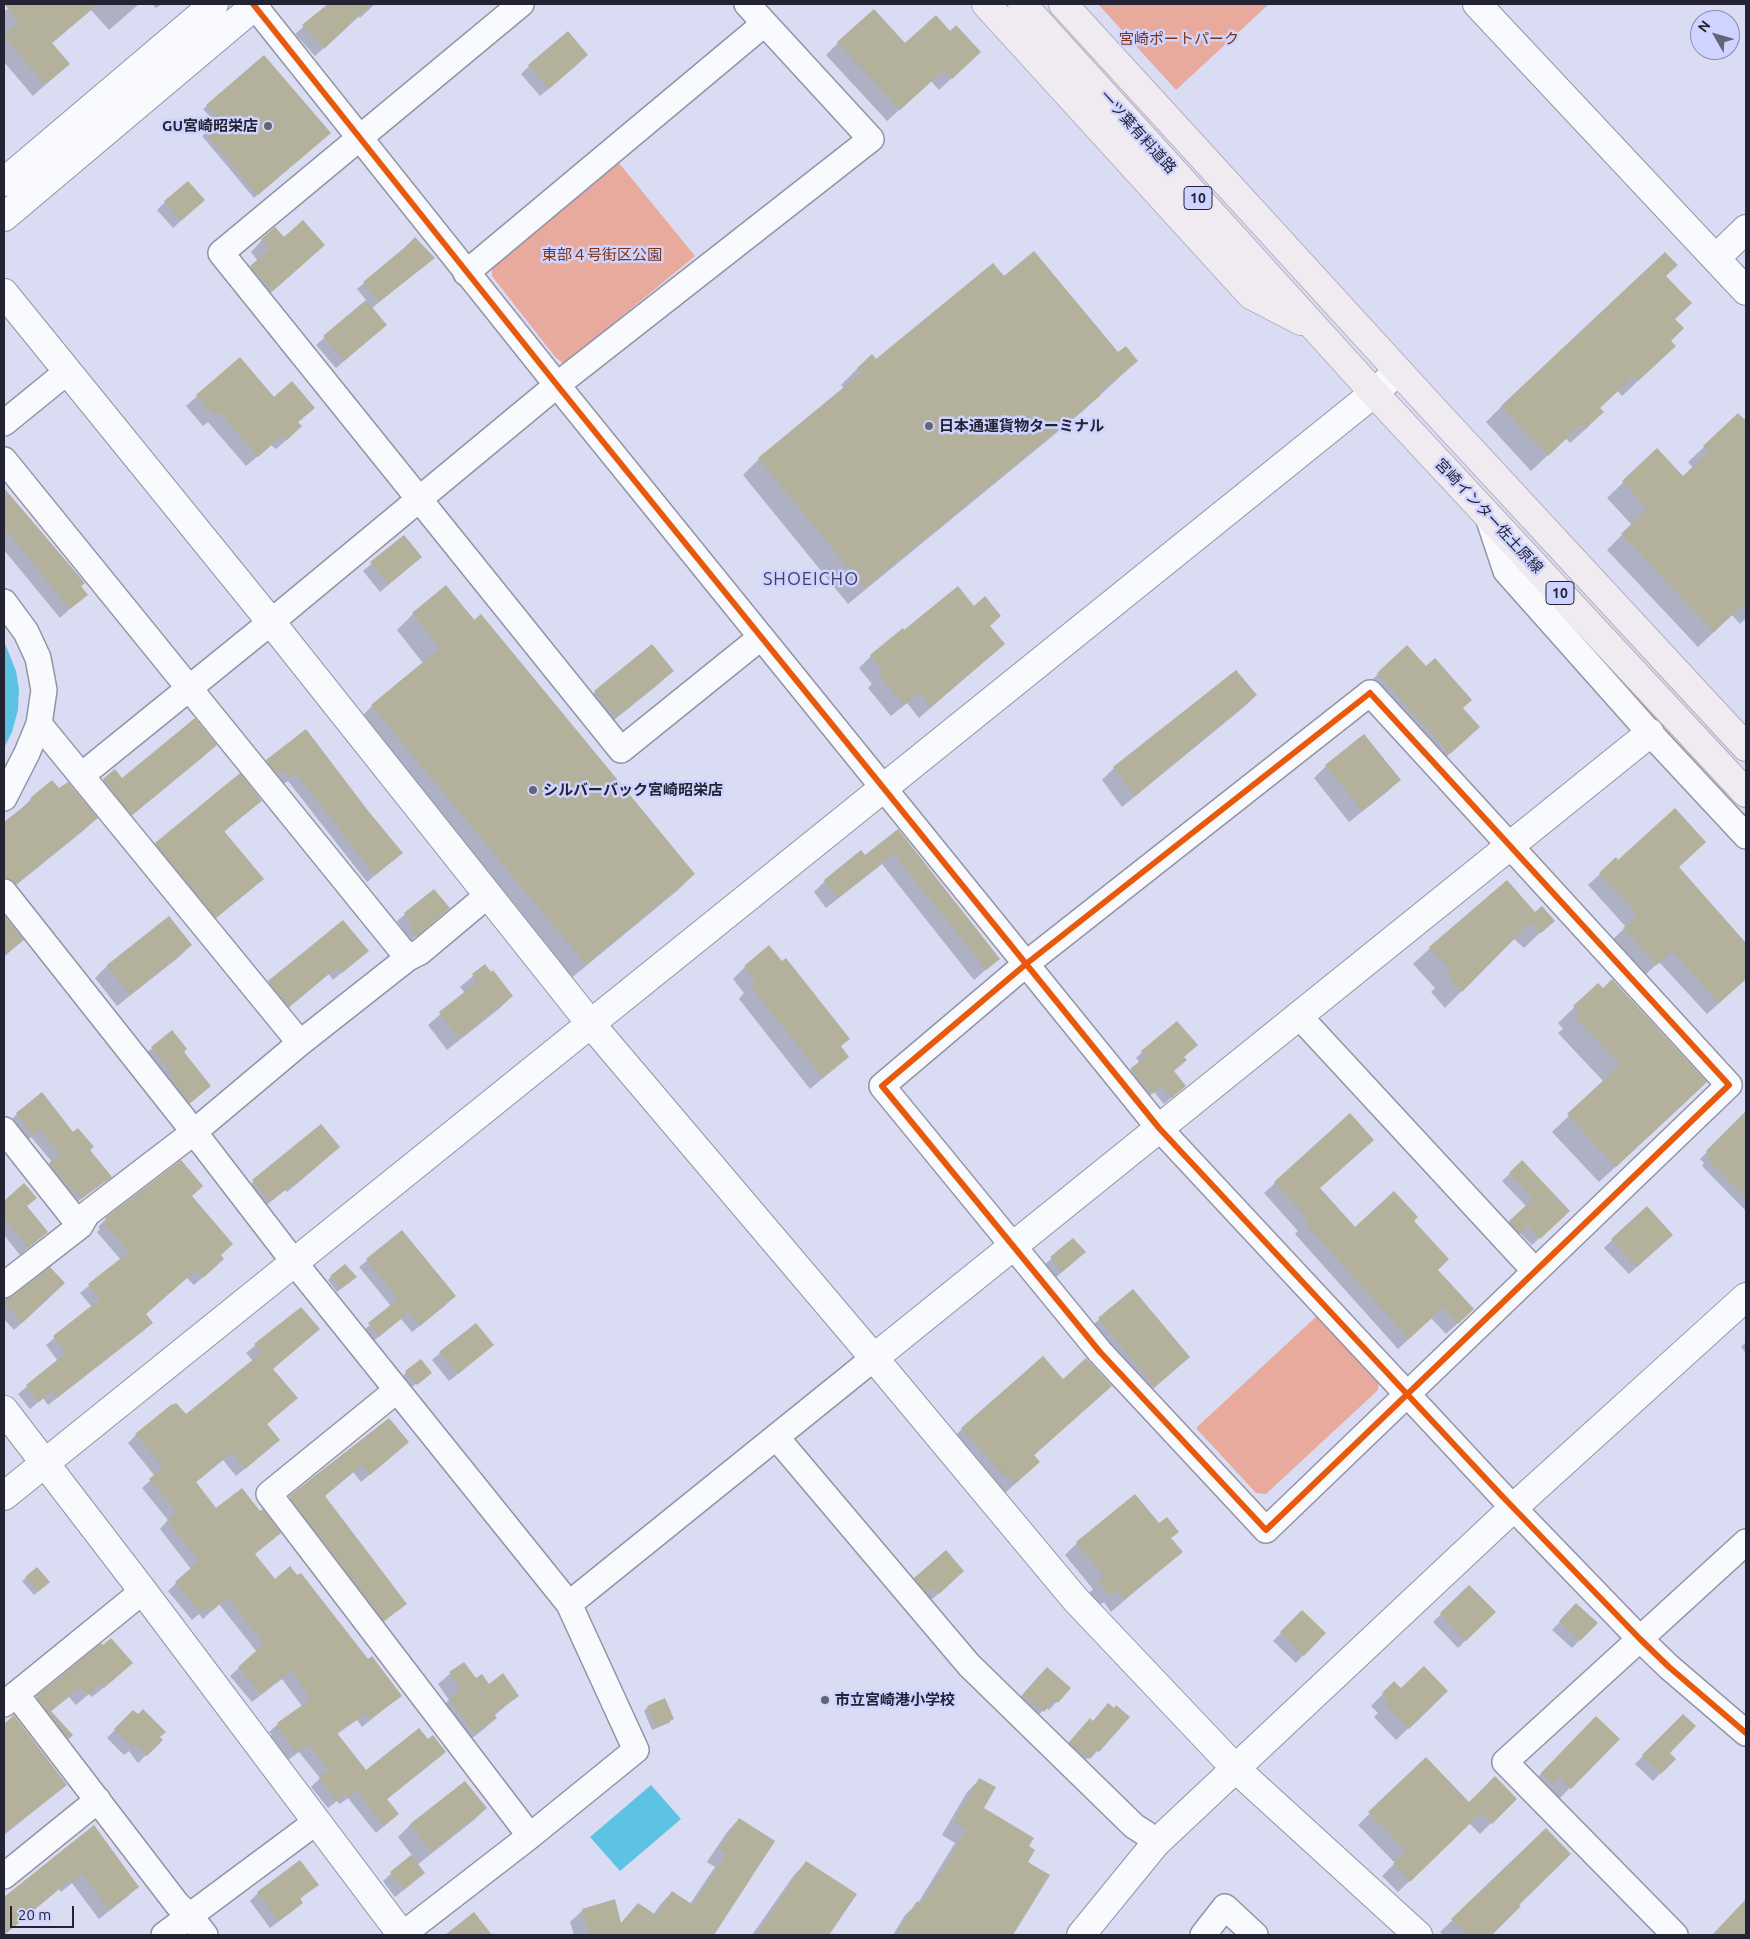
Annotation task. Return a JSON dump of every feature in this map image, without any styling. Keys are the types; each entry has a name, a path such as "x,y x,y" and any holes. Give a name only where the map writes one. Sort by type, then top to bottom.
{"main road":[{"path":"986,4 1251,295 1316,328"},
{"name":"一ツ葉有料道路","path":"1022,4 1374,393"},
{"name":"一ツ葉有料道路","path":"1063,4 1398,371"},
{"name":"宮崎インター佐土原線","path":"1398,371 1746,747"},
{"name":"宮崎インター佐土原線","path":"1374,393 1746,793"}],"street":[{"path":"4,182 214,4"},
{"path":"522,4 221,253 621,750 760,638"},
{"path":"82,775 271,622 556,385 871,140 747,4"},
{"path":"1477,4 1746,291"},
{"path":"4,217 255,5 556,385 1159,1128 1513,1508 1640,1639 1669,1668 1746,1732"},
{"path":"466,272 764,24"},
{"path":"1716,258 1746,229"},
{"path":"4,293 271,622 590,1023 1075,1599 1236,1769 1418,1935"},
{"path":"4,423 68,371"},
{"path":"4,1496 1374,393 1398,371"},
{"path":"4,460 408,958"},
{"path":"1486,514 1506,571 1650,733 1746,836"},
{"path":"4,602 26,632 38,658 44,690 39,724 27,753 4,798"},
{"path":"1370,693 1509,846 1729,1084 1266,1530 1100,1352 1012,1247 882,1086 1026,964 1370,693"},
{"path":"39,724 300,1043"},
{"path":"569,1604 1650,733"},
{"path":"4,892 294,1262 569,1604 636,1750 530,1836 402,1935 4,1410"},
{"path":"4,1285 80,1226 87,1214 194,1132 300,1043 408,958 420,952 488,895"},
{"path":"1299,1016 1535,1271"},
{"path":"4,1130 80,1226"},
{"path":"1081,1935 1156,1843 1513,1508 1746,1297"},
{"path":"397,1390 269,1494 530,1836"},
{"path":"776,1437 969,1665 1134,1826 1156,1843"},
{"path":"1676,1935 1504,1762 1746,1542"},
{"path":"143,1591 10,1699 98,1800 177,1904 197,1926"},
{"path":"4,1876 98,1800"},
{"path":"164,1935 197,1926 316,1822"},
{"path":"1203,1935 1225,1907 1255,1935"}],"green space":[{"name":"宮崎ポートパーク","path":"1098,4 1269,4 1176,90"},
{"name":"東部４号街区公園","path":"619,163 695,256 564,364 556,358 492,276 492,268"},
{"path":"1319,1314 1379,1380 1378,1390 1266,1494 1256,1493 1196,1428"}],"water":[{"path":"4,641 16,671 19,689 18,710 12,732 4,748"},
{"path":"651,1785 681,1819 620,1871 590,1837"}],"building":[{"path":"4,4 98,4 52,43 70,64 45,85 4,36 19,21"},
{"path":"328,4 372,4 324,49 302,25"},
{"path":"874,9 905,43 936,15 950,31 956,25 981,52 952,79 944,70 900,110 837,42"},
{"path":"568,31 588,55 549,89 528,65"},
{"name":"GU宮崎昭栄店","path":"264,55 331,133 258,195 204,132 219,119 206,105"},
{"path":"188,181 205,200 181,221 164,201"},
{"path":"303,220 325,245 273,291 250,266 270,249 261,239 275,227 284,237"},
{"path":"415,237 435,258 379,302 363,282"},
{"name":"日本通運貨物ターミナル","path":"1034,251 1118,352 1126,346 1138,361 1099,393 1101,395 865,588 758,458 861,373 857,368 872,354 876,359 993,263 1004,276"},
{"path":"1665,252 1678,265 1666,276 1692,303 1675,319 1684,328 1671,341 1676,346 1638,381 1634,376 1600,408 1604,412 1586,428 1582,424 1548,456 1501,406"},
{"path":"366,300 387,325 344,361 323,336"},
{"path":"240,357 274,397 292,381 315,408 298,422 302,426 287,440 283,435 258,457 219,412 214,416 196,395"},
{"path":"1738,413 1746,421 1746,602 1714,632 1621,534 1647,509 1622,481 1657,448 1683,476 1708,452 1703,446"},
{"path":"4,488 85,583 81,586 88,595 70,609 4,528"},
{"path":"404,535 422,557 388,585 370,562"},
{"name":"シルバーバック宮崎昭栄店","path":"446,585 474,620 481,614 695,874 586,965 371,705 440,648 412,613"},
{"path":"958,586 974,606 985,596 1001,616 990,626 1005,644 931,707 919,692 904,705 879,675 883,671 870,655"},
{"path":"652,644 674,671 616,717 594,691"},
{"path":"1407,645 1426,666 1435,658 1472,700 1463,708 1480,727 1450,754 1377,673"},
{"path":"1236,670 1257,695 1135,796 1113,767"},
{"path":"195,718 217,745 132,815 103,779 115,769 122,778"},
{"path":"306,729 369,812 403,853 375,875 296,774 290,778 283,769 277,774 266,760"},
{"path":"1364,734 1401,780 1362,811 1325,765"},
{"path":"240,773 262,801 224,831 264,879 216,918 155,843"},
{"path":"52,780 59,788 68,782 98,818 16,884 10,879 4,878 4,822 32,800 30,798"},
{"path":"1675,808 1706,842 1679,867 1746,943 1746,979 1719,1003 1672,951 1657,965 1623,928 1638,915 1599,873 1616,857 1618,860"},
{"path":"898,829 1000,959 986,970 894,854 838,898 824,880 861,850 865,855"},
{"path":"1507,880 1535,912 1542,906 1555,921 1541,933 1530,923 1462,992 1447,975 1451,971 1429,947"},
{"path":"434,889 450,908 416,937 409,928 413,924 404,913"},
{"path":"4,915 24,940 4,956"},
{"path":"169,916 192,945 130,995 107,965"},
{"path":"343,920 369,951 342,973 337,967 289,1007 268,981"},
{"path":"769,945 782,961 786,958 850,1039 841,1046 849,1057 823,1078 750,986 756,981 744,966"},
{"path":"485,964 491,972 493,970 513,996 459,1039 439,1012 477,982 472,974"},
{"path":"1612,979 1707,1082 1616,1167 1567,1114 1620,1065 1574,1016 1578,1012 1573,1006 1598,983 1603,988"},
{"path":"1177,1021 1198,1045 1184,1057 1187,1060 1174,1071 1186,1086 1172,1098 1161,1086 1152,1094 1130,1069 1146,1056 1141,1051"},
{"path":"172,1030 187,1049 184,1052 211,1086 190,1103 170,1078 173,1075 151,1047"},
{"path":"42,1092 73,1132 78,1128 94,1147 90,1150 112,1177 81,1199 49,1163 60,1154 39,1130 33,1135 16,1113"},
{"path":"1746,1111 1746,1198 1707,1159 1710,1156 1706,1151"},
{"path":"1350,1113 1374,1140 1320,1188 1355,1227 1394,1191 1418,1217 1414,1221 1449,1259 1438,1270 1474,1309 1458,1324 1443,1308 1409,1339 1305,1223 1308,1219 1274,1182"},
{"path":"321,1124 340,1147 294,1186 293,1184 270,1202 252,1180"},
{"path":"181,1160 203,1186 192,1196 233,1244 221,1255 224,1259 203,1278 196,1270 146,1314 153,1323 57,1398 52,1391 39,1402 26,1385 66,1353 53,1336 100,1299 88,1284 129,1252 104,1223 107,1220 105,1218"},
{"path":"1522,1160 1570,1211 1540,1239 1528,1226 1520,1234 1509,1221 1533,1199 1509,1173"},
{"path":"24,1183 37,1198 27,1206 48,1232 28,1248 4,1218 4,1201"},
{"path":"1647,1206 1673,1235 1637,1267 1611,1239"},
{"path":"402,1230 456,1296 420,1326 409,1312 379,1337 368,1323 398,1299 366,1259"},
{"path":"1073,1238 1086,1252 1062,1272 1050,1257"},
{"path":"345,1264 357,1277 341,1289 330,1276"},
{"path":"50,1267 65,1283 22,1323 4,1302 4,1299 13,1296"},
{"path":"1133,1289 1190,1357 1155,1387 1098,1318"},
{"path":"301,1307 320,1329 273,1369 298,1398 267,1424 280,1440 245,1469 232,1452 196,1482 216,1508 242,1488 260,1511 263,1509 281,1533 255,1554 275,1579 290,1566 297,1575 301,1573 368,1659 372,1656 402,1696 370,1719 366,1713 337,1733 366,1770 419,1728 428,1739 433,1735 446,1752 387,1799 399,1814 384,1826 357,1790 349,1797 346,1793 337,1801 319,1778 329,1770 308,1744 297,1753 277,1727 279,1726 277,1723 311,1699 291,1671 261,1694 238,1667 264,1644 228,1597 212,1611 208,1607 201,1613 175,1582 199,1561 167,1520 177,1512 149,1479 163,1467 135,1434 172,1404 176,1403 186,1414 261,1353 254,1344"},
{"path":"476,1323 494,1345 458,1374 439,1352"},
{"path":"1043,1356 1063,1379 1086,1358 1112,1386 1034,1455 1040,1462 1015,1484 1007,1475 1005,1477 961,1428"},
{"path":"421,1359 432,1373 417,1385 405,1371"},
{"path":"389,1418 409,1442 370,1475 362,1465 325,1496 407,1604 384,1621 289,1496"},
{"path":"1135,1494 1159,1523 1167,1517 1179,1532 1171,1538 1183,1552 1124,1600 1116,1591 1110,1596 1098,1582 1104,1577 1076,1542"},
{"path":"946,1550 964,1571 939,1594 933,1587 927,1593 914,1578"},
{"path":"37,1567 50,1582 38,1592 25,1577"},
{"path":"1469,1585 1496,1612 1466,1641 1440,1613"},
{"path":"1576,1603 1598,1623 1580,1641 1559,1621"},
{"path":"1302,1610 1326,1633 1304,1656 1280,1632"},
{"path":"111,1638 133,1663 104,1688 101,1684 88,1695 80,1687 51,1711 73,1735 69,1739 36,1696 101,1643 103,1645"},
{"path":"464,1662 476,1678 482,1674 489,1684 503,1673 519,1696 494,1714 497,1718 475,1734 449,1698 461,1689 449,1672"},
{"path":"1424,1666 1448,1691 1409,1729 1385,1704 1389,1700 1382,1693 1394,1681 1401,1688"},
{"path":"1047,1667 1071,1688 1058,1703 1054,1700 1044,1712 1023,1694"},
{"path":"665,1698 674,1719 656,1727 647,1706"},
{"path":"1108,1703 1114,1708 1116,1705 1130,1717 1099,1752 1096,1750 1088,1759 1069,1742 1090,1718 1093,1721"},
{"path":"143,1709 166,1732 160,1737 163,1740 147,1756 137,1744 133,1748 114,1729 133,1710 138,1714"},
{"path":"1683,1714 1696,1726 1670,1753 1676,1759 1661,1774 1642,1755"},
{"path":"14,1715 67,1785 4,1834 4,1724"},
{"path":"1596,1716 1620,1739 1571,1789 1559,1777 1552,1784 1541,1773"},
{"path":"1426,1757 1469,1802 1495,1776 1517,1799 1492,1824 1481,1813 1410,1882 1393,1864 1406,1851 1368,1812"},
{"path":"979,1778 996,1787 984,1808 1034,1838 1029,1846 1035,1850 1028,1862 1050,1875 1013,1935 895,1935 917,1901 921,1904 967,1830 954,1823"},
{"path":"465,1781 487,1808 431,1852 410,1824"},
{"path":"739,1818 775,1841 714,1935 589,1935 582,1909 615,1899 621,1923 638,1903 656,1915 672,1891 693,1905 726,1854 719,1849"},
{"path":"94,1825 139,1887 109,1910 82,1874 72,1883 70,1880 4,1935 4,1897"},
{"path":"1546,1828 1571,1854 1519,1905 1521,1906 1492,1935 1467,1935 1451,1919"},
{"path":"411,1855 425,1873 404,1890 390,1872"},
{"path":"300,1860 319,1885 300,1898 303,1903 279,1921 257,1892"},
{"path":"806,1861 857,1894 829,1935 756,1935"},
{"path":"1746,1899 1746,1935 1712,1935"},
{"path":"474,1912 492,1935 445,1935"}],"cycle path":[{"path":"253,4 557,385 1159,1128 1502,1496 1640,1639 1669,1667 1746,1733"},
{"path":"1370,693 1729,1085 1266,1530 1100,1352 882,1086 1026,964 1370,693"}],"place":[{"name":"GU宮崎昭栄店","path":"268,126"},
{"name":"日本通運貨物ターミナル","path":"929,426"},
{"name":"シルバーバック宮崎昭栄店","path":"533,790"},
{"name":"市立宮崎港小学校","path":"825,1700"}],"district":[{"name":"SHOEICHO","path":"811,579"}]}
